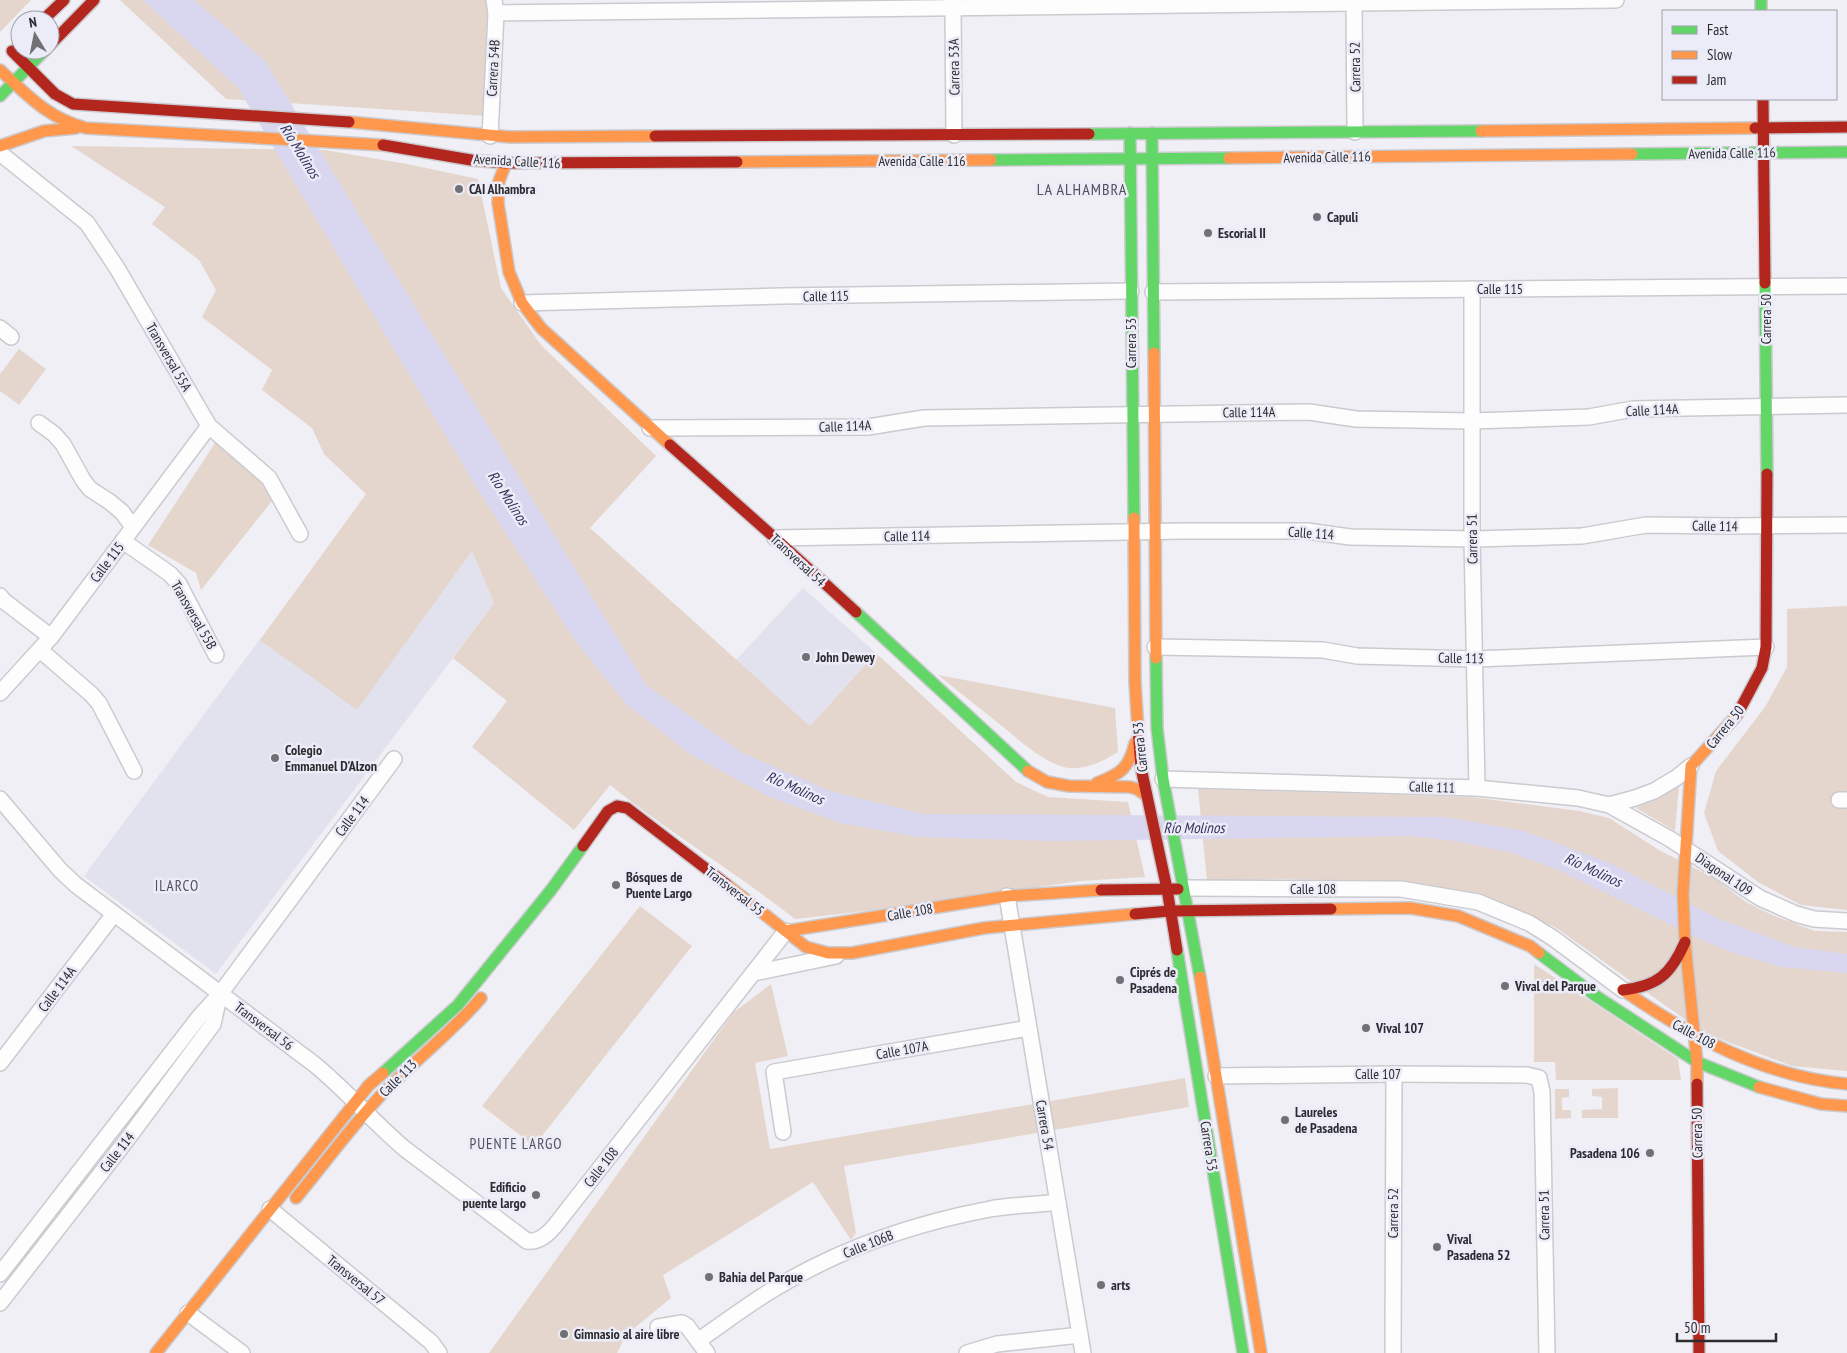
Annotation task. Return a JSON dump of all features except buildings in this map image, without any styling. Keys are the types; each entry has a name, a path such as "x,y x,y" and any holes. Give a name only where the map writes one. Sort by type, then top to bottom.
{"main road":[{"path":"54,10 64,0"},
{"path":"60,35 94,0"},
{"name":"Avenida Calle 116","path":"0,63 10,53"},
{"name":"Avenida Calle 116","path":"24,60 28,67 55,94 73,104 408,126 490,136 540,138 1847,127"},
{"path":"0,96 35,60"},
{"name":"Avenida Calle 116","path":"0,70 50,114 62,121 86,128 318,140 401,147 471,160 506,163 1847,152"},
{"name":"Carrera 50","path":"1699,1353 1697,1062 1685,938 1683,894 1691,766 1728,728 1741,710 1762,668 1766,647 1768,526 1763,100"},
{"path":"0,146 44,131 86,128"},
{"name":"Carrera 53","path":"1130,133 1135,682 1141,768 1167,889 1243,1353"},
{"name":"Carrera 53","path":"1152,133 1156,728 1167,802 1189,911 1261,1353"},
{"path":"471,160 485,177 498,203"},
{"path":"506,163 499,181 498,203 509,272 522,303"},
{"name":"Transversal 54","path":"522,303 540,328 775,538 1028,772 1048,782 1069,786 1130,787 1137,789 1148,801"},
{"name":"Transversal 54","path":"1090,786 1114,777 1127,768 1131,760 1138,731"},
{"name":"Transversal 55","path":"608,810 613,806 619,806 624,812 806,947 818,952 852,952"},
{"name":"Calle 113","path":"156,1353 196,1318 274,1217 355,1101 369,1085 458,1005 561,876 608,810"},
{"name":"Calle 108","path":"786,931 820,928 1007,896 1047,892 1185,888"},
{"name":"Calle 108","path":"852,952 984,928 1170,911 1410,908 1458,916 1530,946 1596,996 1697,1062 1746,1083 1773,1091 1820,1104 1847,1106"},
{"path":"1623,990 1636,990 1653,984 1664,977 1676,961 1685,938"},
{"name":"Calle 108","path":"1623,990 1695,1036 1724,1050 1804,1078 1847,1084"},
{"name":"Calle 113","path":"274,1217 381,1095 422,1055 469,1014 487,991"},
{"path":"458,1005 469,1014"}],"street":[{"path":"495,6 1616,0"},
{"name":"Carrera 52","path":"1354,2 1355,132"},
{"name":"Carrera 53A","path":"952,4 954,134"},
{"name":"Carrera 54B","path":"490,136 495,6"},
{"name":"Transversal 55A","path":"19,138 22,159 35,181"},
{"name":"Transversal 55A","path":"0,153 81,218 90,228 117,268 209,426 269,478 300,534"},
{"name":"Calle 115","path":"1153,292 1847,286"},
{"name":"Carrera 51","path":"1472,289 1472,539 1478,788"},
{"name":"Calle 115","path":"522,303 782,296 1131,291"},
{"name":"Calle 114A","path":"650,428 868,427 924,418 1154,413 1309,412 1356,419 1472,421 1589,417 1633,409 1847,405"},
{"path":"39,423 54,434 63,444 90,489 116,507 133,527"},
{"name":"Calle 115","path":"0,693 51,637 209,426"},
{"name":"Calle 114","path":"775,538 1307,531 1350,537 1472,539 1582,536 1646,525 1847,525"},
{"name":"Transversal 55B","path":"123,541 170,574 179,584 216,654"},
{"path":"0,596 51,637"},
{"name":"Calle 113","path":"1156,648 1323,650 1357,656 1475,659 1766,647"},
{"path":"40,650 99,703 134,771"},
{"name":"Calle 114","path":"0,1274 200,1016 220,994 394,759"},
{"name":"Calle 111","path":"1163,779 1478,788 1578,798 1609,805 1636,798 1654,790 1676,778 1691,766"},
{"name":"Transversal 56","path":"0,799 60,870 76,885 314,1064 405,1149 522,1238 532,1241 537,1240"},
{"name":"Diagonal 109","path":"1609,805 1686,849 1725,877 1760,898 1796,914 1814,919 1847,921"},
{"name":"Calle 108","path":"1185,888 1401,889 1478,902 1529,923 1553,938 1623,990"},
{"name":"Carrera 54","path":"1007,896 1083,1353"},
{"name":"Calle 114A","path":"0,1063 114,914"},
{"name":"Calle 108","path":"537,1240 548,1233 568,1209 786,931"},
{"name":"Calle 108","path":"754,972 786,968 852,952"},
{"name":"Calle 114","path":"0,1303 126,1141 213,1024 220,994"},
{"name":"Calle 107A","path":"783,1132 774,1072 1029,1028"},
{"name":"Carrera 52","path":"1393,1353 1394,1074"},
{"name":"Calle 107","path":"1216,1076 1394,1074 1527,1075 1539,1078"},
{"name":"Carrera 51","path":"1539,1078 1542,1092 1547,1353"},
{"name":"Calle 106B","path":"698,1340 777,1287 864,1244 927,1223 992,1209 1058,1202"},
{"name":"Transversal 57","path":"274,1217 431,1342 439,1353"},
{"path":"196,1318 242,1353"},
{"path":"658,1327 682,1322 707,1353"},
{"path":"967,1353 997,1344 1080,1335"}],"shaded area":[{"path":"0,0 31,0 21,10 10,10 10,22 0,32"},
{"path":"120,0 489,0 487,116 226,99"},
{"path":"71,146 325,150 407,164 478,179 501,288 541,345 656,456 590,528 810,726 876,653 1016,782 1048,797 1128,802 1145,877 1081,881 893,908 795,919 610,785 574,830 472,747 507,701 453,658 494,603 472,551 357,710 260,640 366,494 324,454 312,428 262,390 272,370 202,317 216,290 199,260 152,224 165,207"},
{"path":"19,349 46,369 19,405 0,391 0,374"},
{"path":"217,440 260,479 272,501 201,590 196,573 148,545"},
{"name":"Colegio Emmanuel D'Alzon","path":"367,495 472,551 494,603 216,974 84,876"},
{"name":"John Dewey","path":"803,588 876,653 810,726 736,660"},
{"path":"1847,606 1847,910 1801,905 1758,882 1718,851 1704,813 1716,771 1765,707 1787,667 1787,609"},
{"path":"938,675 1115,708 1118,752 1101,762 1081,768 1068,768 1049,761 1040,756"},
{"path":"1679,786 1675,831 1636,808"},
{"path":"1198,789 1471,797 1579,811 1609,818 1659,850 1714,878 1746,902 1772,915 1815,931 1847,932 1847,1071 1792,1066 1704,1033 1555,927 1497,901 1430,885 1371,881 1282,879 1207,881"},
{"path":"640,906 692,946 534,1146 482,1106"},
{"path":"1534,964 1678,1059 1681,1080 1556,1080 1555,1062 1534,1062"},
{"path":"771,984 788,1056 755,1063 770,1149 1185,1078 1189,1107 844,1166 856,1233 851,1240 813,1182 663,1275 671,1298 626,1335 617,1353 489,1353 733,1013"},
{"path":"1618,1088 1618,1118 1582,1118 1582,1110 1602,1109 1602,1097 1592,1096 1592,1089"},
{"path":"1555,1089 1569,1089 1569,1097 1562,1098 1562,1110 1571,1110 1571,1118 1555,1119"}],"water":[{"name":"Río Molinos","path":"143,0 194,0 265,61 646,685 741,752 830,791 923,814 1445,817 1524,831 1610,863 1719,919 1795,947 1847,954 1847,973 1781,967 1737,954 1706,942 1561,871 1513,853 1455,841 1412,836 1054,841 917,837 840,823 770,797 693,756 627,705 574,639 478,490 238,88"}],"traffic: fast":[{"path":"1761,0 1761,10"},
{"path":"0,96 35,60"},
{"path":"1089,134 1481,131"},
{"path":"1130,133 1134,518"},
{"path":"1152,133 1154,353"},
{"path":"1632,154 1847,152"},
{"path":"991,160 1229,158"},
{"path":"1765,283 1767,474"},
{"path":"856,612 1028,771"},
{"path":"1156,658 1157,728 1163,779 1200,977"},
{"path":"383,1073 458,1005 551,890 583,846"},
{"path":"1177,950 1243,1353"},
{"path":"1539,953 1596,996 1697,1062 1759,1087"}],"traffic: slow":[{"path":"0,70 29,97 49,112 86,128 383,145"},
{"path":"349,122 511,137 655,136"},
{"path":"0,146 44,131 76,128"},
{"path":"1481,131 1755,128"},
{"path":"1229,158 1632,154"},
{"path":"737,162 991,160"},
{"path":"506,163 499,181 498,203 509,272 522,303 541,328 670,445"},
{"path":"1154,353 1156,658"},
{"path":"1134,518 1135,682 1138,730"},
{"path":"1697,1084 1697,1062 1685,942 1683,894 1691,766 1737,715"},
{"path":"1097,783 1123,769 1130,759 1135,743"},
{"path":"1028,771 1047,782 1069,786 1130,787 1137,789 1147,796"},
{"path":"726,884 806,947 828,953 852,953 984,928 1135,914"},
{"path":"786,931 1008,896 1101,890"},
{"path":"1331,909 1410,908 1458,916 1530,946 1539,953"},
{"path":"1200,977 1261,1353"},
{"path":"1623,990 1675,1023 1729,1052 1786,1073 1816,1080 1847,1084"},
{"path":"296,1198 382,1094 481,998"},
{"path":"156,1353 369,1085 383,1073"},
{"path":"1759,1087 1821,1104 1847,1106"}],"traffic: jam":[{"path":"54,10 64,0"},
{"path":"60,35 94,0"},
{"path":"21,60 55,94 73,104 349,122"},
{"path":"1763,100 1765,283"},
{"path":"1755,128 1847,127"},
{"path":"655,136 1089,134"},
{"path":"383,145 471,160 506,163 737,162"},
{"path":"670,445 856,612"},
{"path":"1737,715 1762,668 1766,647 1767,474"},
{"path":"1138,730 1141,768 1167,889 1177,950"},
{"path":"583,846 608,811 617,806 627,808 726,884"},
{"path":"1101,890 1178,889"},
{"path":"1135,914 1170,911 1331,909"},
{"path":"1623,990 1645,985 1662,976 1674,962 1685,942"},
{"path":"1697,1084 1699,1353"}],"place":[{"name":"CAI Alhambra","path":"459,189"},
{"name":"Capuli","path":"1317,217"},
{"name":"Escorial II","path":"1208,233"},
{"name":"John Dewey","path":"806,657"},
{"name":"Colegio Emmanuel D'Alzon","path":"275,758"},
{"name":"Bósques de Puente Largo","path":"616,885"},
{"name":"Ciprés de Pasadena","path":"1120,980"},
{"name":"Vival del Parque","path":"1505,986"},
{"name":"Vival 107","path":"1366,1028"},
{"name":"Laureles de Pasadena","path":"1285,1120"},
{"name":"Pasadena 106","path":"1650,1153"},
{"name":"Edificio puente largo","path":"536,1195"},
{"name":"Vival Pasadena 52","path":"1437,1247"},
{"name":"Bahia del Parque","path":"709,1277"},
{"name":"arts","path":"1101,1285"},
{"name":"Gimnasio al aire libre","path":"564,1334"}],"district":[{"name":"LA ALHAMBRA","path":"1082,189"},
{"name":"ILARCO","path":"177,886"},
{"name":"PUENTE LARGO","path":"516,1144"}]}
